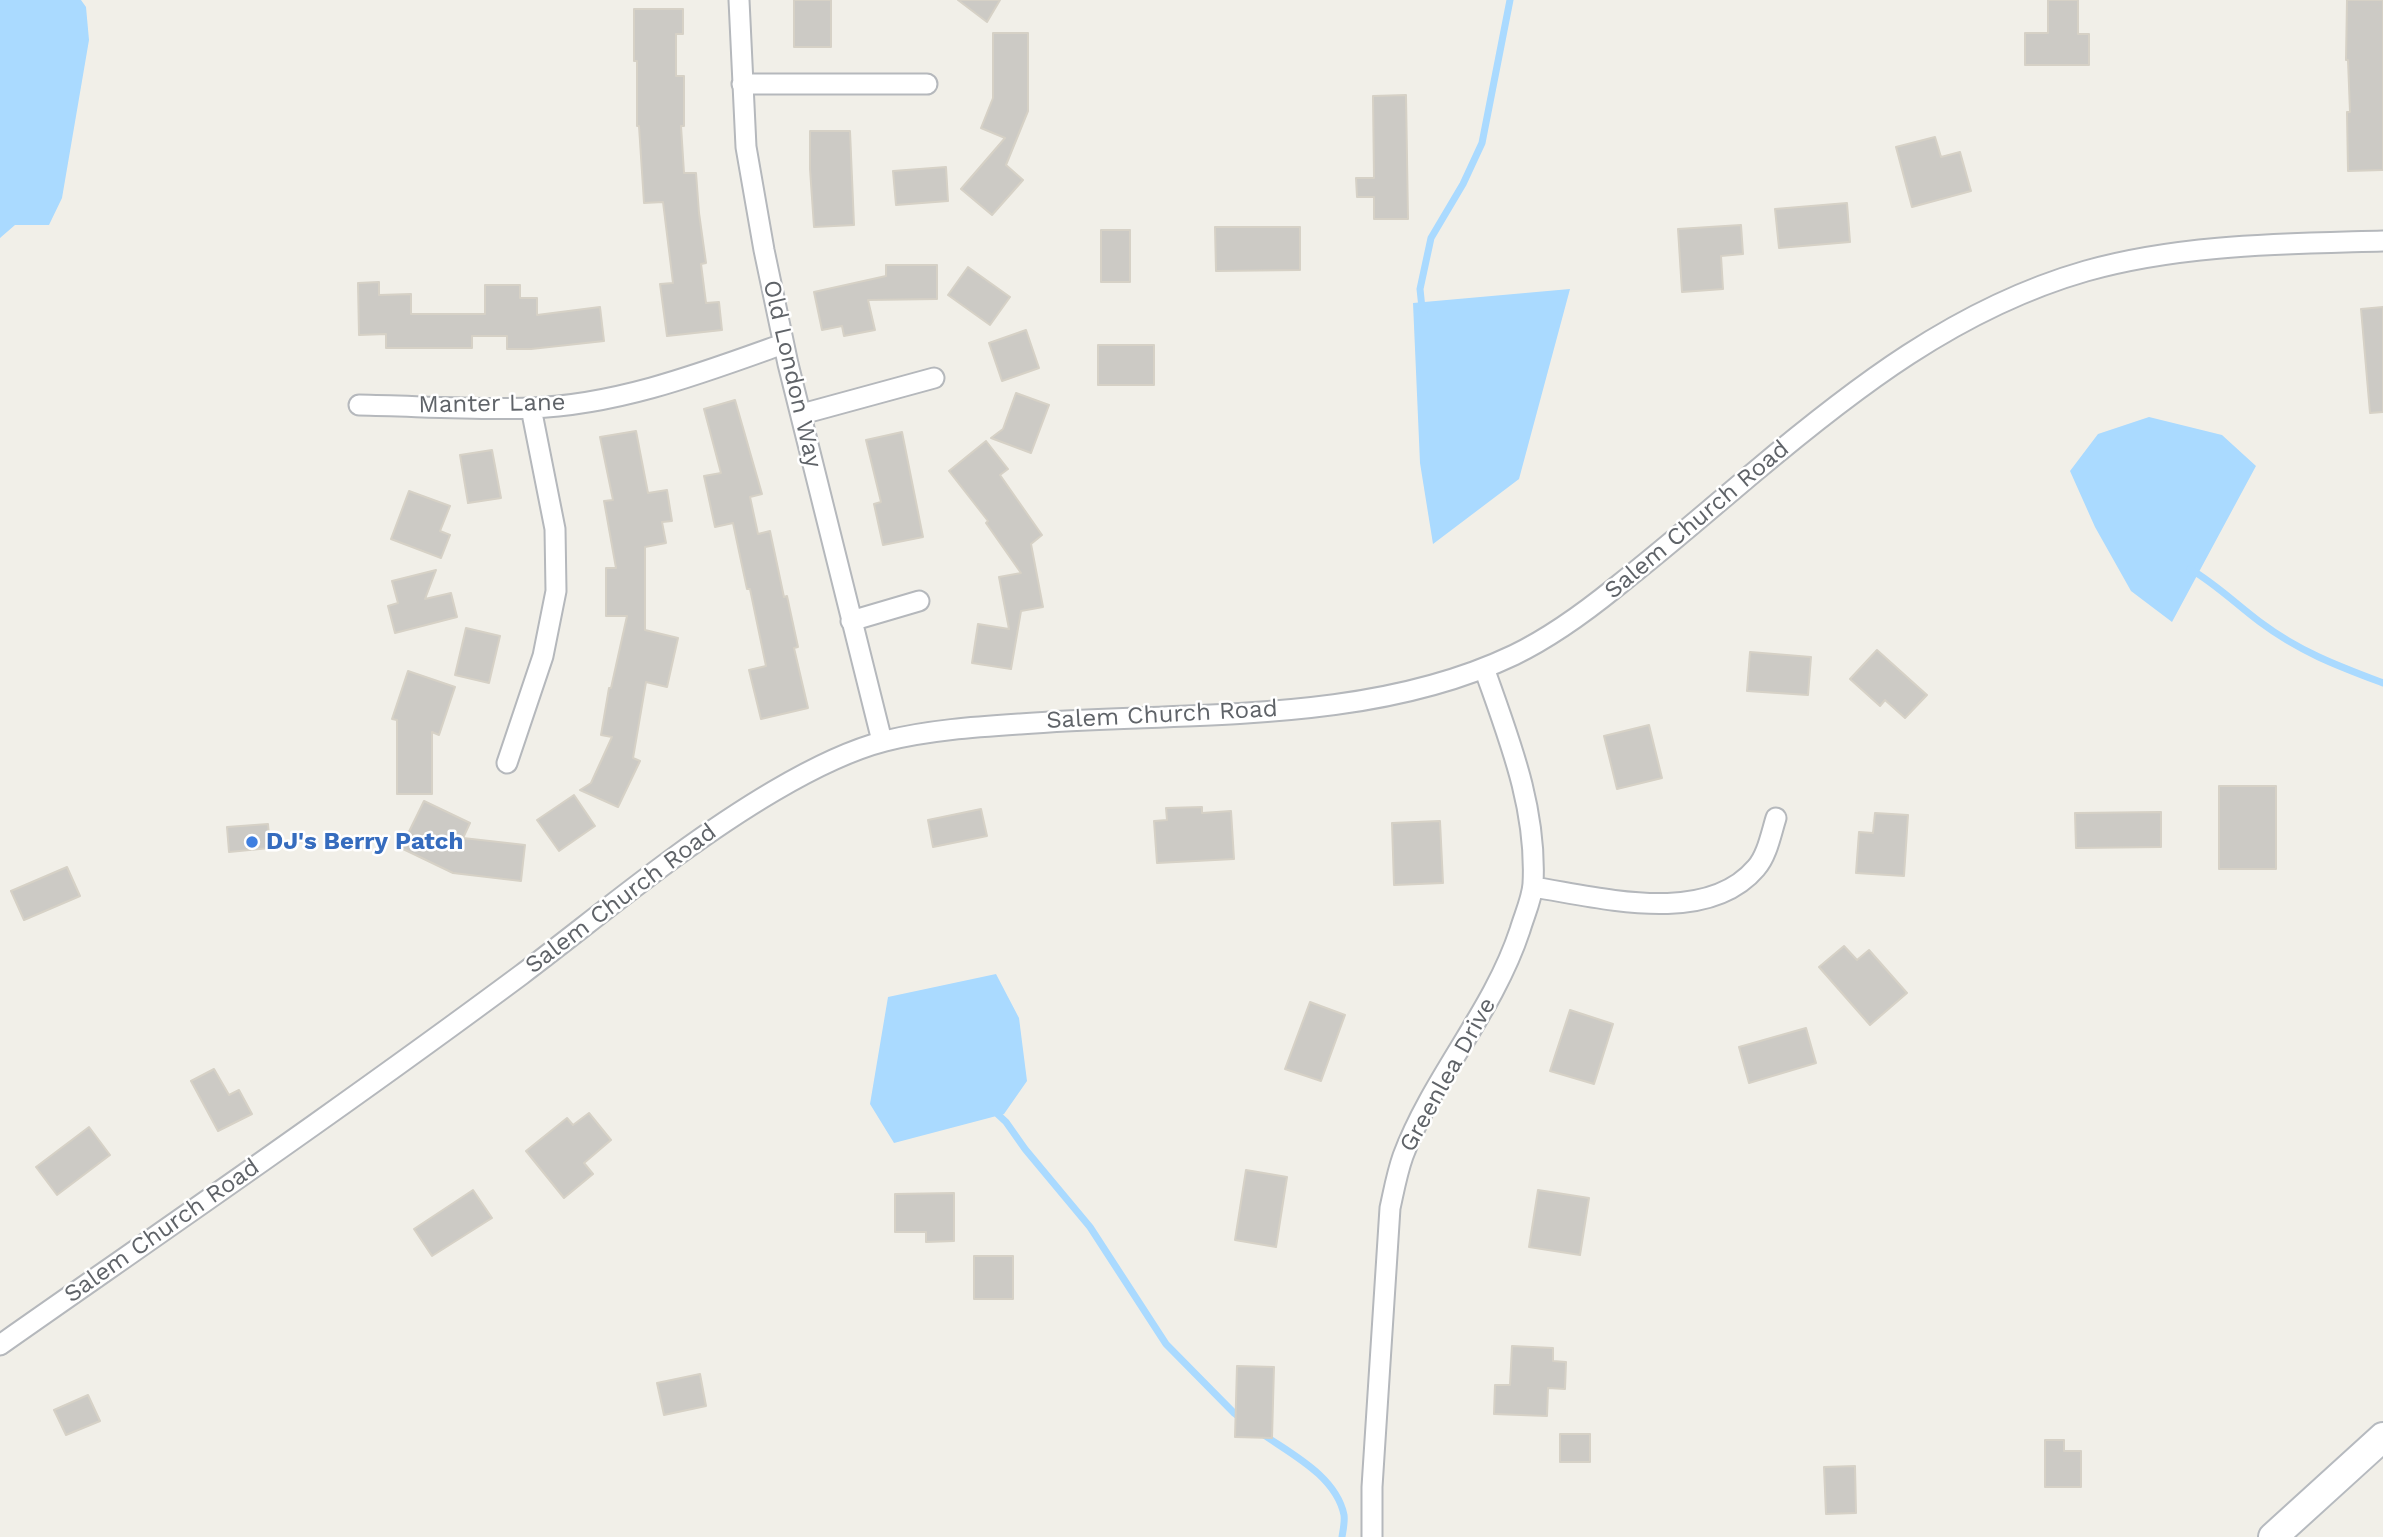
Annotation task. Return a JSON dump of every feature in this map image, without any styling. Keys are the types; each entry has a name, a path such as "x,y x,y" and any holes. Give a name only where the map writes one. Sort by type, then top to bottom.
{"main road":[{"path":"2273,1537 2383,1437"}],"street":[{"name":"Old London Way","path":"739,0 746,147 764,250 783,344 882,741"},
{"path":"742,84 928,84"},
{"name":"Salem Church Road","path":"0,1345 378,1079 523,973 706,833 793,780 830,761 882,741 954,729 1335,705 1408,693 1451,681 1549,636 1600,600 1758,469 1880,373 1924,343 2006,299 2091,270 2143,258 2242,247 2383,241"},
{"name":"Manter Lane","path":"359,405 531,408 596,400 648,389 783,344"},
{"path":"802,414 934,378"},
{"path":"507,762 543,656 556,592 555,529 531,408"},
{"path":"851,621 919,601"},
{"name":"Greenlea Drive","path":"1372,1537 1372,1487 1390,1208 1397,1175 1413,1134 1492,996 1512,954 1533,887 1530,817 1515,755 1484,668"},
{"path":"1533,887 1647,904 1700,900 1740,885 1758,866 1776,818"}],"water":[{"path":"0,0 81,0 86,7 89,40 62,198 49,225 15,225 0,238"},
{"path":"1570,289 1519,479 1433,544 1420,463 1413,303"},
{"path":"2149,417 2222,435 2256,466 2172,622 2131,591 2095,527 2070,471 2098,434"},
{"path":"996,974 1019,1018 1027,1081 1004,1114 894,1143 870,1104 888,997"}],"building":[{"path":"794,0 831,0 831,47 794,47"},
{"path":"958,0 1000,0 987,22"},
{"path":"2048,0 2078,0 2078,34 2089,34 2089,65 2025,65 2025,33 2048,33"},
{"path":"2347,0 2383,0 2383,170 2348,171 2347,112 2350,112 2346,60"},
{"path":"634,9 683,9 683,34 676,34 676,76 684,76 684,126 681,126 684,173 696,173 706,263 701,264 706,303 719,302 722,330 667,336 660,284 673,283 663,202 644,203 637,126"},
{"path":"993,33 1028,33 1028,111 1006,165 1023,180 992,215 961,189 1005,138 981,128 993,98"},
{"path":"1406,95 1408,219 1374,219 1374,197 1357,197 1356,178 1374,178 1373,96"},
{"path":"810,131 850,131 854,225 814,227"},
{"path":"1935,137 1941,157 1960,152 1971,191 1912,207 1896,147"},
{"path":"946,167 948,201 896,205 893,171"},
{"path":"1847,203 1850,242 1779,248 1775,209"},
{"path":"1741,225 1743,254 1721,256 1723,289 1682,292 1678,229"},
{"path":"1215,227 1300,227 1300,270 1216,271"},
{"path":"1101,230 1130,230 1130,282 1101,282"},
{"path":"886,265 937,265 937,299 868,300 875,330 844,336 842,326 822,330 814,292 886,276"},
{"path":"968,267 1010,297 990,325 948,295"},
{"path":"379,282 379,295 411,294 411,314 485,314 485,285 520,285 520,298 537,298 537,315 600,307 604,341 507,349 507,336 472,336 472,348 386,348 386,334 359,335 358,283"},
{"path":"2383,307 2383,412 2370,413 2361,309"},
{"path":"1026,330 1039,368 1002,381 989,343"},
{"path":"1098,345 1154,345 1154,385 1098,385"},
{"path":"1016,393 1049,405 1031,453 991,438 1003,429"},
{"path":"735,400 762,494 750,497 758,534 770,531 798,647 794,648 808,708 761,719 749,670 766,666 750,589 747,589 733,523 715,527 704,476 721,473 704,409"},
{"path":"636,431 648,493 667,490 672,521 662,522 666,543 645,547 645,630 678,638 667,687 646,682 633,758 640,761 618,807 580,790 591,783 612,737 601,735 609,688 627,616 606,616 606,568 616,568 604,501 613,500 600,437"},
{"path":"902,432 923,537 883,545 874,504 881,502 866,440"},
{"path":"986,441 1008,469 1000,475 1042,535 1031,544 1043,607 1021,611 1011,669 972,663 978,624 1009,629 999,577 1021,573 986,523 988,521 949,471"},
{"path":"492,450 501,498 468,503 460,455"},
{"path":"409,491 450,506 440,531 450,535 441,558 391,539"},
{"path":"436,570 425,599 451,593 457,617 395,633 388,606 398,603 392,581"},
{"path":"466,628 500,636 489,683 455,675"},
{"path":"1877,650 1927,695 1905,718 1885,700 1880,706 1850,679"},
{"path":"1750,652 1811,657 1808,695 1747,691"},
{"path":"408,671 455,687 439,735 432,732 432,794 397,794 397,720 392,719"},
{"path":"1649,725 1662,778 1617,789 1604,736"},
{"path":"2219,786 2276,786 2276,869 2219,869"},
{"path":"574,795 595,826 559,851 537,820"},
{"path":"424,801 470,823 463,838 525,845 521,881 453,873 401,848"},
{"path":"1202,807 1202,813 1231,811 1234,859 1157,863 1154,821 1167,820 1166,808"},
{"path":"981,809 987,836 933,847 928,820"},
{"path":"2161,812 2161,847 2076,848 2075,813"},
{"path":"1875,813 1908,815 1904,876 1856,873 1859,832 1873,833"},
{"path":"1440,821 1443,883 1394,885 1392,823"},
{"path":"268,824 270,848 229,852 227,827"},
{"path":"67,867 80,896 24,920 11,891"},
{"path":"1844,946 1857,960 1869,950 1907,993 1870,1025 1819,967"},
{"path":"1310,1002 1345,1015 1321,1081 1285,1069"},
{"path":"1570,1010 1613,1024 1594,1084 1550,1071"},
{"path":"1806,1028 1816,1063 1749,1083 1739,1047"},
{"path":"214,1069 229,1095 239,1090 252,1114 218,1131 191,1081"},
{"path":"589,1113 611,1140 584,1163 593,1174 564,1198 526,1151 567,1118 573,1125"},
{"path":"89,1127 110,1155 57,1195 36,1167"},
{"path":"1246,1170 1287,1177 1276,1247 1235,1240"},
{"path":"473,1190 492,1218 432,1256 414,1229"},
{"path":"1538,1190 1589,1198 1580,1255 1529,1247"},
{"path":"954,1193 954,1241 926,1242 926,1232 895,1232 895,1194"},
{"path":"974,1256 1013,1256 1013,1299 974,1299"},
{"path":"1512,1346 1553,1348 1553,1361 1566,1362 1565,1389 1548,1388 1547,1416 1494,1414 1495,1385 1510,1385"},
{"path":"1237,1366 1274,1367 1272,1438 1235,1437"},
{"path":"700,1374 706,1406 664,1415 657,1383"},
{"path":"88,1395 100,1421 66,1435 54,1410"},
{"path":"1560,1434 1590,1434 1590,1462 1560,1462"},
{"path":"2045,1440 2064,1440 2064,1451 2081,1451 2081,1487 2045,1487"},
{"path":"1855,1466 1856,1513 1826,1514 1824,1467"}],"waterway":[{"path":"1425,310 1422,308 1420,289 1431,238 1463,184 1482,143 1510,0"},
{"path":"2190,569 2290,642 2383,683"},
{"path":"992,1109 1006,1122 1090,1227 1166,1344 1243,1420"},
{"path":"1261,1433 1311,1467 1332,1489 1344,1515 1342,1537"}],"place":[{"name":"DJ's Berry Patch","path":"252,842"}]}
